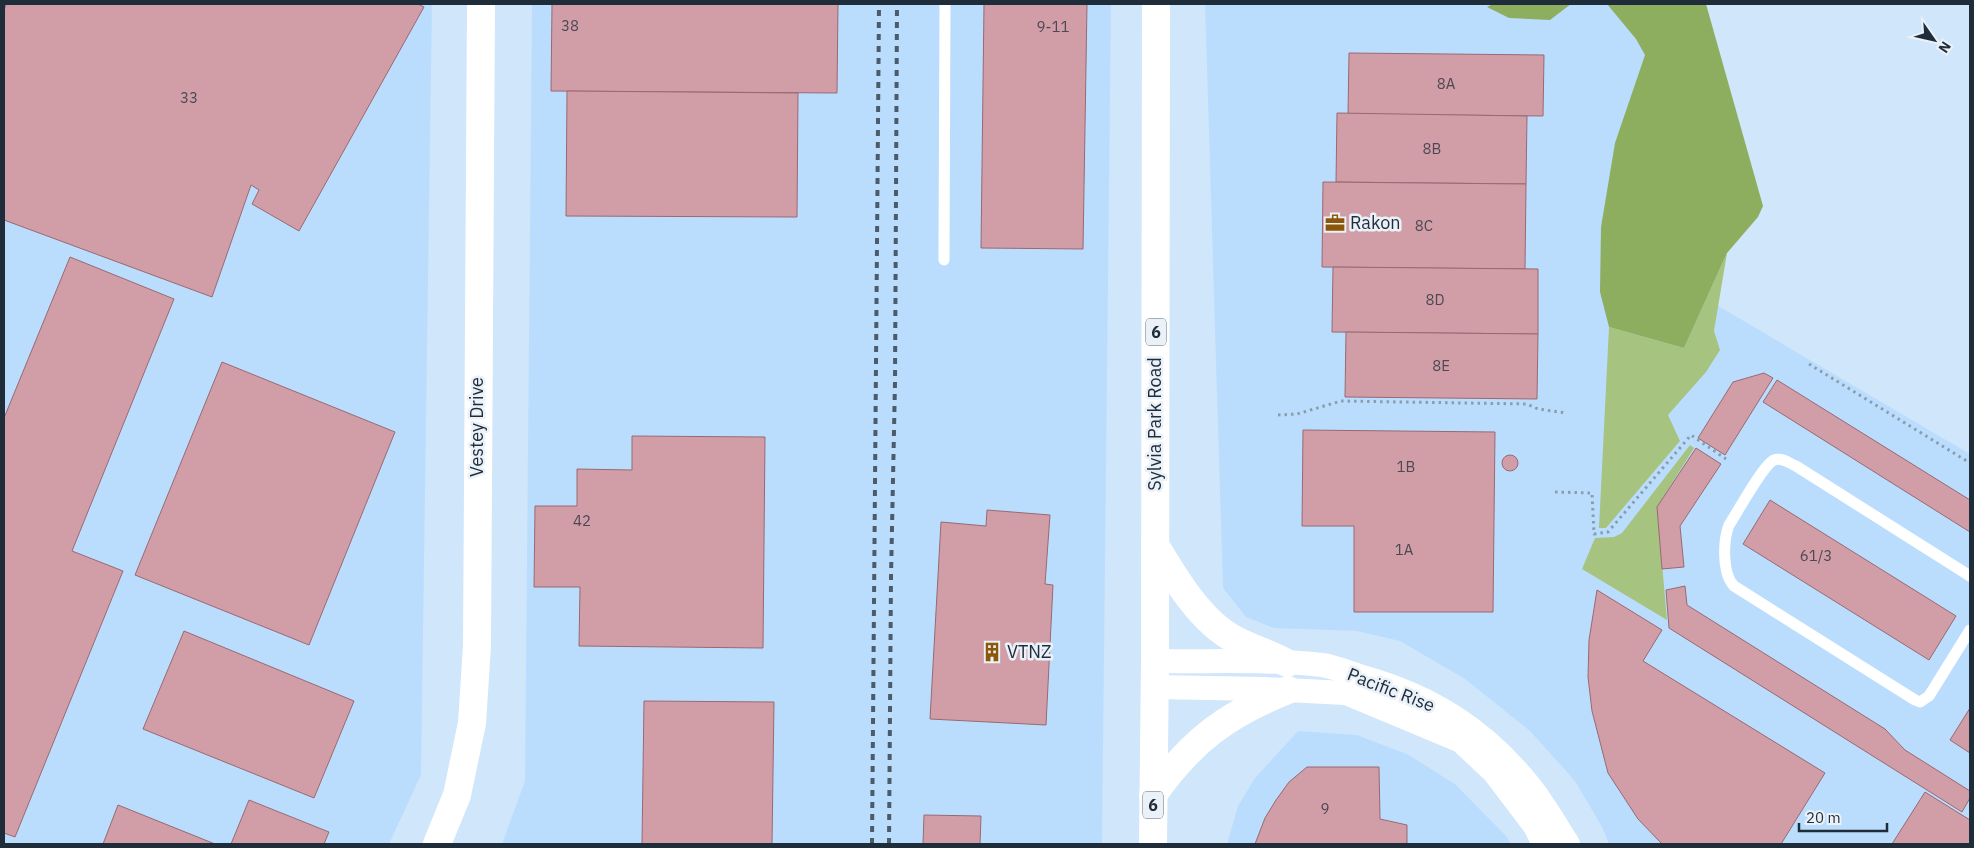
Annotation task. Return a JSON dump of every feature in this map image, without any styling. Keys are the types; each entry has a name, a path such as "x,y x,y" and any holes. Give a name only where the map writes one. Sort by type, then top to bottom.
{"main road":[{"name":"Vestey Drive","path":"437,844 457,795 472,723 477,646 481,4"},
{"name":"Sylvia Park Road","path":"1153,844 1156,4"},
{"path":"1155,546 1179,584 1206,617 1233,639 1287,663"},
{"path":"1153,795 1170,771 1201,738 1256,703 1288,690"}],"street":[{"name":"Pacific Rise","path":"1155,661 1324,665 1384,683 1422,699 1467,724 1504,757 1529,785 1568,844"},
{"name":"Pacific Rise","path":"1154,687 1346,693 1461,741 1494,772 1535,826 1544,844"}],"lane":[{"path":"944,260 945,4"},
{"path":"1970,576 1796,466 1780,460 1770,463 1763,471 1725,534 1726,572 1734,586 1920,702 1929,696 1970,630"}],"path":[{"path":"1809,364 1970,463"},
{"path":"1278,415 1297,414 1341,401 1527,404 1538,409 1566,413"},
{"path":"1556,492 1592,493 1594,534 1608,532 1691,436 1726,458"}],"shaded area":[{"path":"4,4 432,4 421,775 389,844 4,844"},
{"path":"532,4 1111,4 1102,844 502,844 525,781"},
{"path":"1205,4 1672,4 1708,300 1970,454 1970,844 1609,844 1602,827 1575,781 1530,731 1465,679 1400,641 1357,631 1274,628 1246,617 1223,588"},
{"path":"1298,731 1357,735 1409,755 1456,785 1507,837 1511,844 1227,844 1238,806 1255,778"}],"green space":[{"path":"1493,4 1571,4 1550,20 1509,18 1487,7"},
{"path":"1607,4 1706,4 1763,206 1758,217 1727,253 1684,348 1609,327 1600,292 1601,227 1615,143 1645,55 1636,39"},
{"path":"1727,253 1714,331 1720,350 1706,372 1668,415 1680,441 1606,528 1599,528 1609,327 1684,348"},
{"path":"1690,445 1694,448 1657,507 1667,620 1582,569 1595,538 1614,537 1622,533"}],"building":[{"path":"6,4 418,4 424,7 299,231 252,204 259,190 251,185 212,297 4,220 4,11"},
{"path":"552,4 838,4 837,93 551,91"},
{"path":"984,4 1087,4 1083,249 981,248"},
{"path":"1349,53 1544,55 1543,116 1348,114"},
{"path":"567,91 798,93 797,217 566,216"},
{"path":"1337,113 1527,116 1526,184 1336,182"},
{"path":"1323,182 1526,184 1525,269 1322,267"},
{"path":"70,257 174,299 72,551 123,571 15,837 4,833 4,418"},
{"path":"1333,267 1538,269 1538,334 1332,332"},
{"path":"1346,332 1538,334 1537,399 1345,397"},
{"path":"222,362 395,432 309,645 135,575"},
{"path":"1764,373 1773,378 1725,455 1698,438 1733,382"},
{"path":"1777,380 1970,500 1970,532 1763,402"},
{"path":"1303,430 1495,432 1493,612 1354,612 1354,526 1302,526"},
{"path":"632,436 765,437 763,648 579,646 580,587 534,587 535,506 577,506 577,469 632,470"},
{"path":"1696,448 1721,464 1680,526 1684,567 1662,569 1657,507"},
{"path":"1510,455 1516,457 1518,463 1516,469 1510,471 1504,469 1502,463 1504,457"},
{"path":"1770,500 1956,616 1929,660 1743,544"},
{"name":"VTNZ","path":"987,510 1050,515 1045,584 1053,585 1046,725 930,719 941,522 986,526"},
{"path":"1685,586 1687,605 1885,729 1905,750 1970,791 1970,798 1962,812 1669,628 1666,590"},
{"path":"1597,590 1662,630 1643,661 1825,773 1781,844 1662,844 1638,819 1608,773 1592,711 1588,677 1589,640"},
{"path":"184,631 354,701 314,798 143,729"},
{"path":"644,701 774,702 772,844 642,844"},
{"path":"1970,708 1970,753 1950,740"},
{"path":"1307,767 1379,767 1380,819 1407,825 1407,844 1255,844 1265,818 1276,800 1289,782"},
{"path":"1925,792 1970,820 1970,844 1892,844"},
{"path":"249,800 329,832 324,844 231,844"},
{"path":"118,805 215,844 103,844"},
{"path":"924,815 981,816 980,844 923,844"}],"railway":[{"path":"872,844 879,4"},
{"path":"889,844 895,382 897,4"}],"place":[{"name":"Rakon","path":"1335,223"},
{"name":"VTNZ","path":"992,652"}]}
